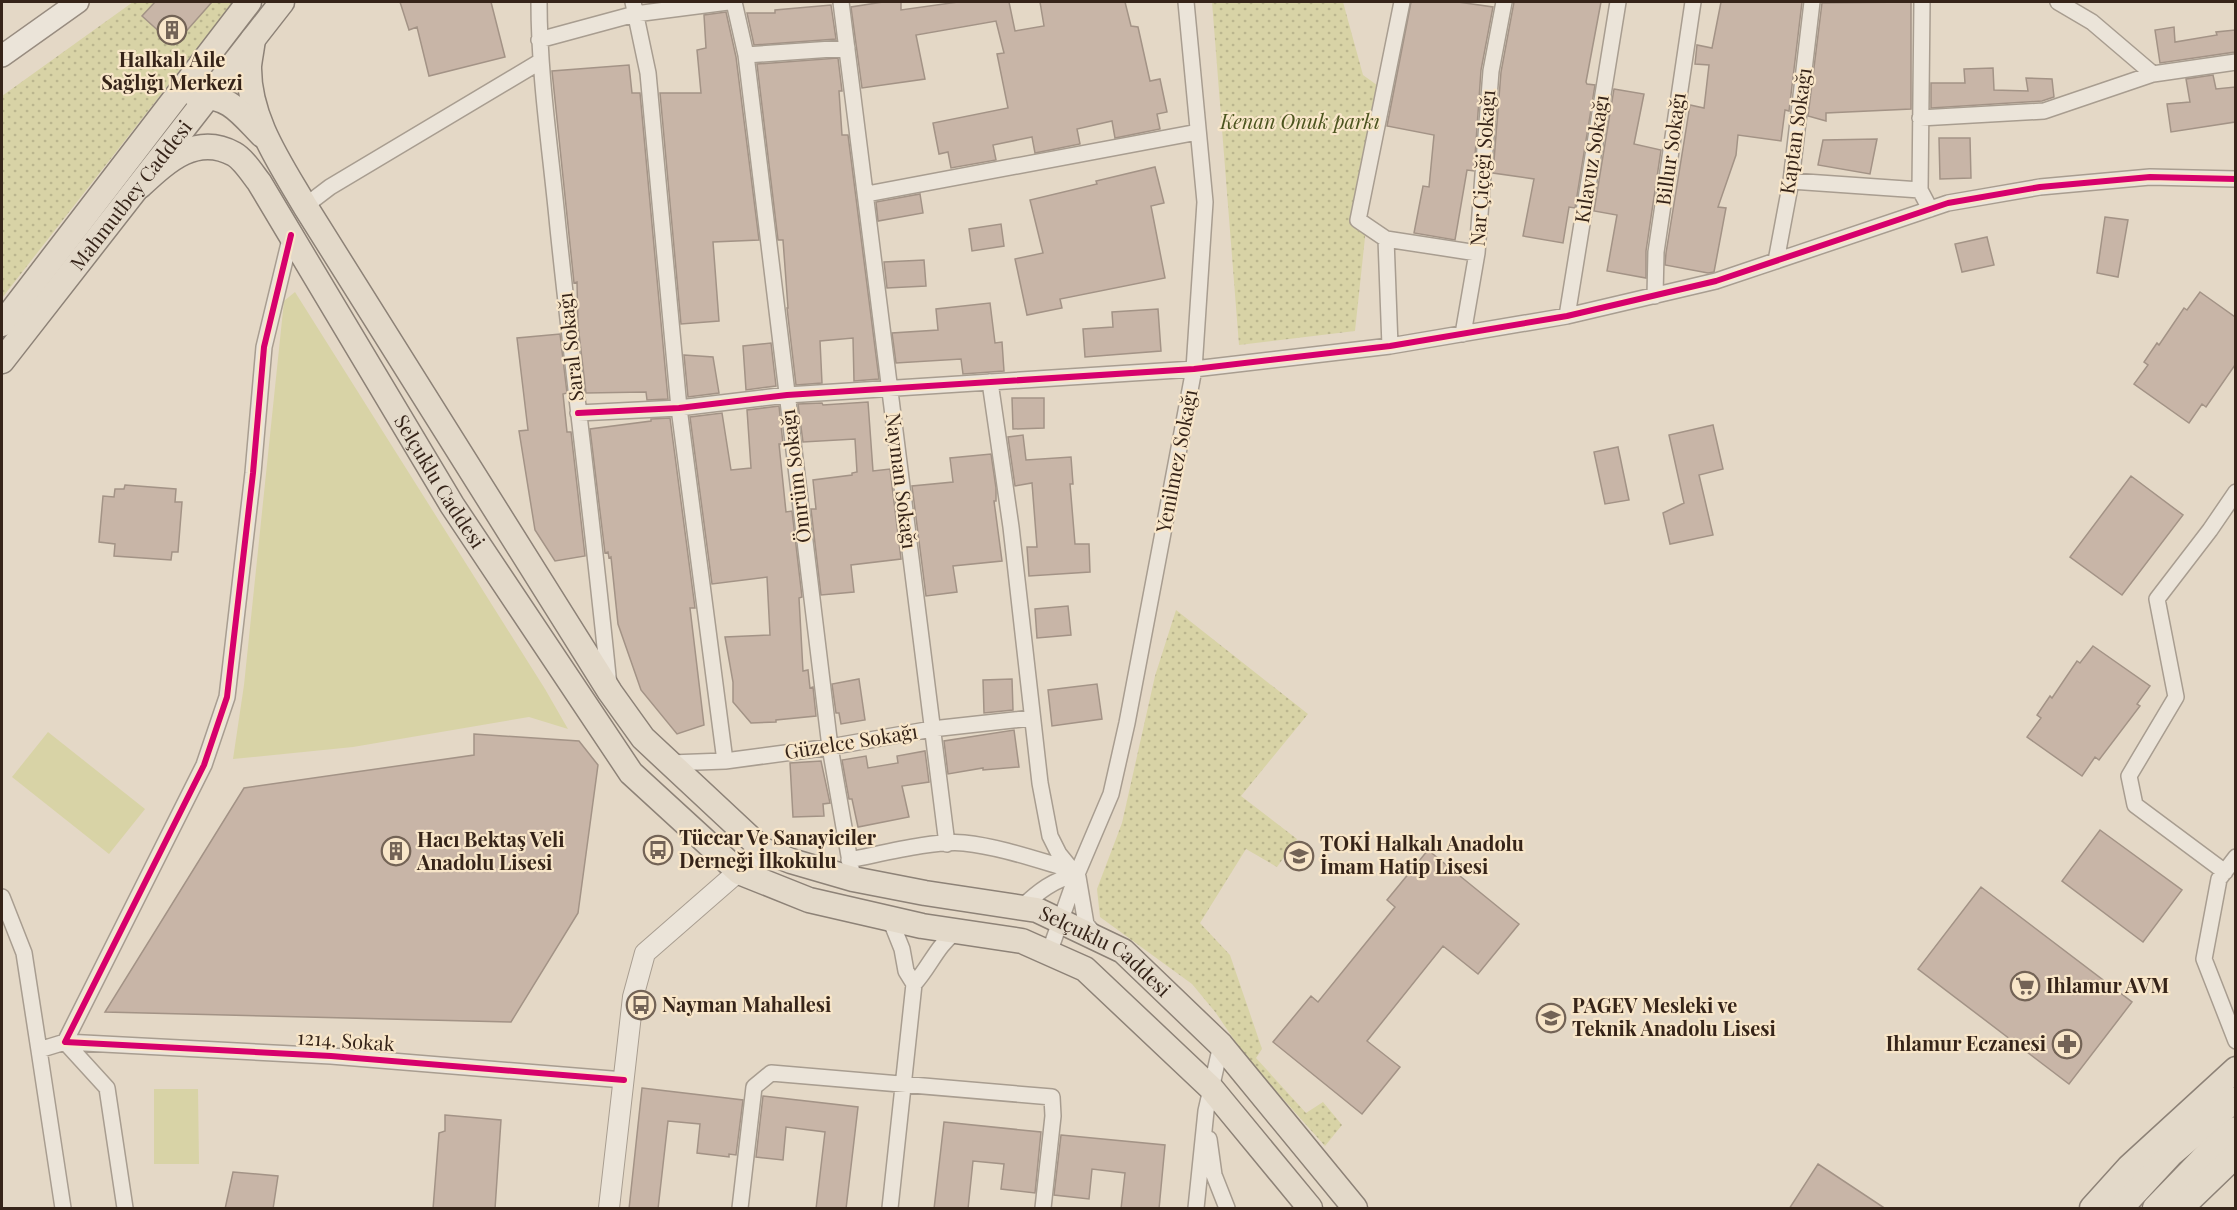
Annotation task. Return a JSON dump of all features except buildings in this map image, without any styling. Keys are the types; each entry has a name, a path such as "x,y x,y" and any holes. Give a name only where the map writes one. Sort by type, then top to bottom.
{"main road":[{"path":"2,56 78,2"},
{"name":"Mahmutbey Caddesi","path":"2,324 249,2"},
{"name":"Mahmutbey Caddesi","path":"2,361 282,2"},
{"path":"253,39 249,66 251,85 266,138"},
{"path":"174,98 192,94 220,98 232,106 266,138"},
{"name":"Selçuklu Caddesi","path":"266,138 305,206 610,692 643,738 763,850 791,861 851,869 925,893 1037,910 1122,951 1221,1045 1355,1209"},
{"name":"Selçuklu Caddesi","path":"140,186 166,162 186,150 210,146 235,154 259,182 452,505 631,773 740,872 809,900 956,932 1023,941 1085,969 1310,1209"},
{"path":"2092,1209 2129,1167 2235,1069"},
{"path":"2121,1209 2171,1154 2235,1100"},
{"path":"2155,1209 2211,1150 2235,1129"},
{"path":"2181,1209 2227,1164 2235,1138"}],"street":[{"name":"Saral Sokağı","path":"539,2 541,61 610,692"},
{"path":"539,40 634,8 728,2"},
{"name":"Ömrüm Sokağı","path":"734,2 746,55 830,747 851,869"},
{"name":"Nayman Sokağı","path":"841,2 867,194 947,844"},
{"name":"Yenilmez Sokağı","path":"1049,953 1076,872 1111,794 1194,369 1205,202 1186,2"},
{"path":"1402,2 1358,220 1386,239 1477,253"},
{"name":"Nar Çiçeği Sokağı","path":"1463,334 1477,253 1491,71 1504,2"},
{"name":"Kılavuz Sokağı","path":"1567,316 1618,2"},
{"name":"Billur Sokağı","path":"1655,296 1656,252 1693,2"},
{"name":"Kaptan Sokağı","path":"1776,261 1791,182 1812,2"},
{"path":"1922,2 1920,189 1930,209"},
{"path":"2058,2 2092,22 2153,74"},
{"path":"634,8 648,73 679,408 725,761"},
{"path":"746,55 847,48"},
{"path":"305,206 330,187 541,61"},
{"path":"1920,118 2044,111 2153,74 2235,62"},
{"path":"867,194 1198,132"},
{"path":"578,413 679,408 787,395 1194,369 1390,346 1567,316 1716,281 1948,203 2040,187 2150,177 2235,179"},
{"path":"1791,182 1920,189"},
{"path":"39,1050 65,1042 204,765 227,697 253,473 264,347 291,235"},
{"path":"1386,239 1390,346"},
{"path":"990,382 1011,527 1032,718 1050,836 1059,854 1076,872 1086,924 1100,940"},
{"path":"2225,872 2135,805 2129,776 2176,697 2157,599 2210,530 2235,492"},
{"name":"Güzelce Sokağı","path":"670,763 725,761 830,747 932,729 1032,718"},
{"path":"851,869 924,846 962,843 989,847 1076,872"},
{"path":"609,1209 633,997 645,953 763,850"},
{"path":"2235,857 2219,879 2204,959 2235,1041"},
{"path":"1021,908 1036,893 1076,872"},
{"path":"2,897 24,953 63,1209"},
{"path":"890,919 902,949 906,971 914,984"},
{"path":"890,1209 914,984 947,938 956,932"},
{"path":"65,1042 107,1088 125,1209"},
{"name":"1214. Sokak","path":"65,1042 331,1056 624,1080"},
{"path":"1196,1209 1209,1099 1221,1045"},
{"path":"740,1209 754,1087 771,1073 1052,1097 1053,1116 1042,1209"},
{"path":"1209,1099 1214,1175 1227,1209"}],"green space":[{"path":"133,2 233,2 2,298 2,96"},
{"name":"Kenan Onuk parkı","path":"1212,2 1343,2 1363,75 1381,88 1355,331 1239,345"},
{"path":"295,292 568,729 529,717 353,747 233,759 244,685 284,301"},
{"path":"1176,610 1308,714 1241,796 1297,839 1277,867 1246,849 1200,923 1230,955 1262,1049 1256,1058 1306,1113 1323,1102 1342,1125 1325,1146 1245,1056 1216,1013 1192,984 1100,917 1097,889 1122,823 1155,676"},
{"path":"48,732 145,809 109,854 12,777"},
{"path":"154,1089 198,1089 199,1164 154,1164"}],"cycle path":[{"path":"578,413 679,408 787,395 1194,369 1390,346 1567,316 1716,281 1948,203 2040,187 2150,177 2236,179"},
{"path":"291,235 264,347 253,473 227,697 204,765 65,1042 331,1056 624,1080"}],"place":[{"name":"Halkalı Aile Sağlığı Merkezi","path":"172,30"},
{"name":"Tüccar Ve Sanayiciler Derneği İlkokulu","path":"658,850"},
{"name":"Hacı Bektaş Veli Anadolu Lisesi","path":"396,851"},
{"name":"TOKİ Halkalı Anadolu İmam Hatip Lisesi","path":"1299,856"},
{"name":"Ihlamur AVM","path":"2025,986"},
{"name":"Nayman Mahallesi","path":"641,1005"},
{"name":"PAGEV Mesleki ve Teknik Anadolu Lisesi","path":"1551,1018"},
{"name":"Ihlamur Eczanesi","path":"2067,1044"}]}
